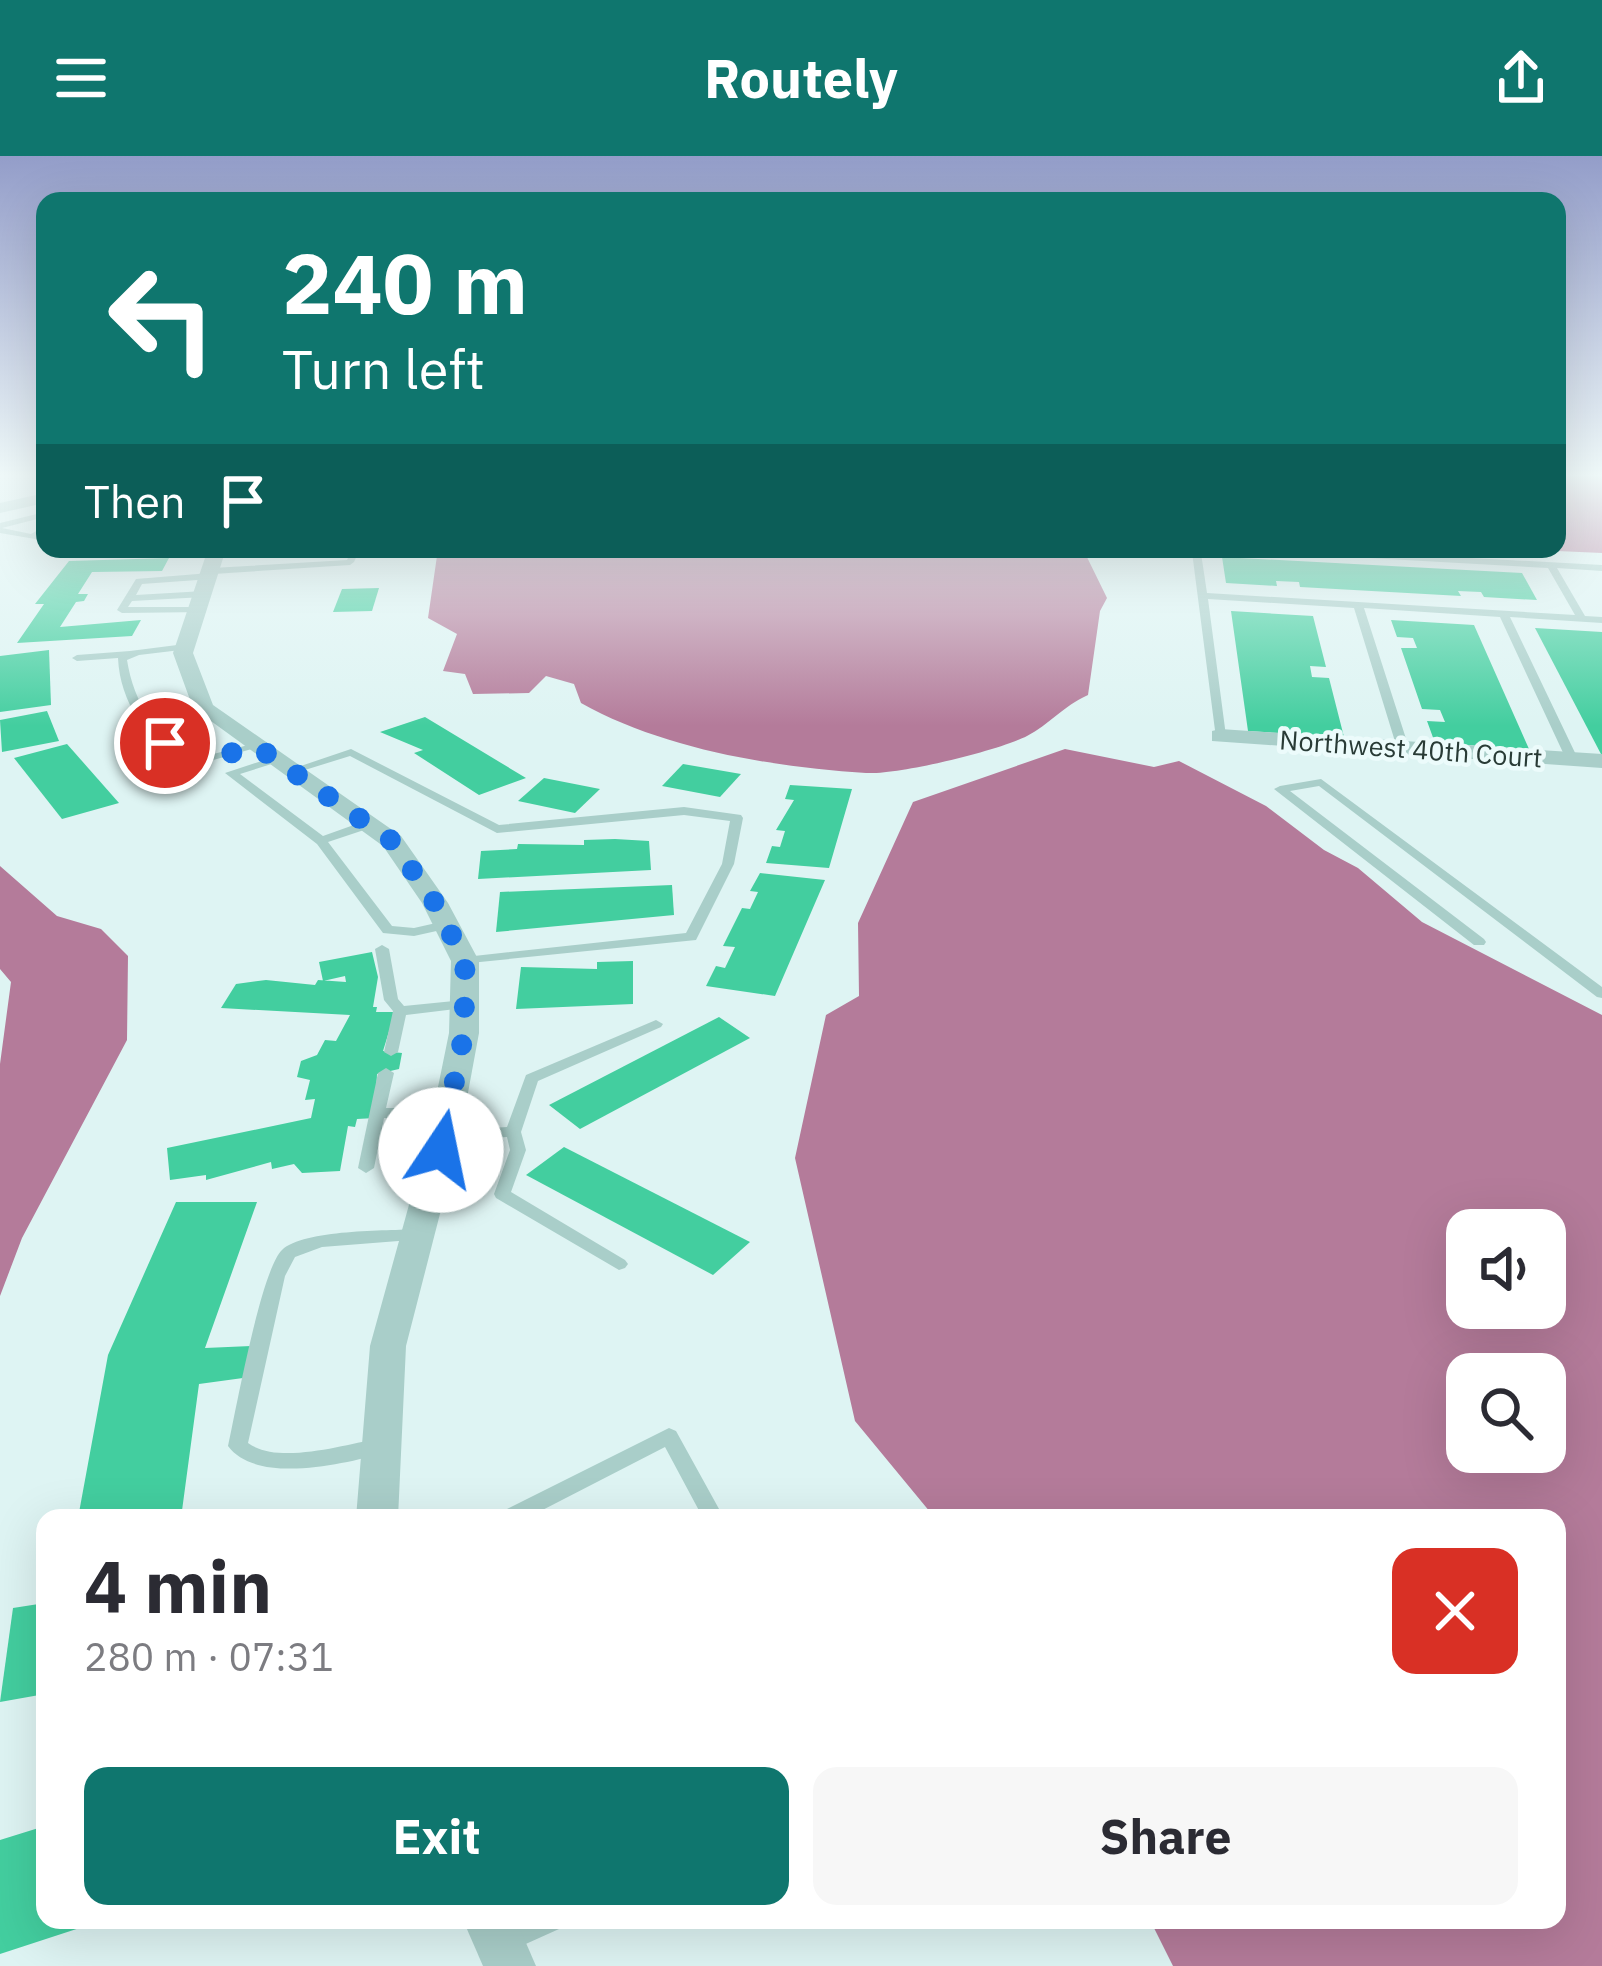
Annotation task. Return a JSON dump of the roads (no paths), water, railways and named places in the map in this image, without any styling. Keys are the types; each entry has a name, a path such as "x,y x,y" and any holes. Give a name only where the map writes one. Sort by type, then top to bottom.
{"street":[{"path":"210,575 183,653 205,707 392,841 465,961 464,1033 446,1124 388,1346 378,1509"},
{"name":"Northwest 40th Court","path":"1220,736 1602,761"}],"lane":[{"path":"244,558 210,575 130,613 122,610 139,581 210,575 350,562 352,558"},
{"path":"1197,558 1220,736"},
{"path":"1423,558 1602,568"},
{"path":"1551,565 1581,618"},
{"path":"128,598 210,575"},
{"path":"1203,596 1602,620"},
{"path":"1358,606 1403,748"},
{"path":"1504,615 1572,759"},
{"path":"76,658 185,647"},
{"path":"130,654 122,659 130,699 146,726 192,764"},
{"path":"142,782 192,764 351,752 496,829 684,812 737,818 728,864 691,937 465,961"},
{"path":"275,758 231,773 321,841 388,930 414,932 445,925"},
{"path":"1479,942 1280,789 1322,782 1602,994"},
{"path":"321,841 369,824"},
{"path":"382,949 392,1000 400,1011 391,1052"},
{"path":"400,1011 464,1004"},
{"path":"619,1264 502,1194 518,1150 513,1132 531,1078 656,1024"},
{"path":"366,1168 386,1072"},
{"path":"377,1114 513,1132"},
{"path":"382,1447 275,1462 244,1454 238,1446 276,1276 289,1253 320,1241 418,1235"},
{"path":"526,1509 668,1436 709,1509"},
{"path":"499,1943 530,1929"}]}
